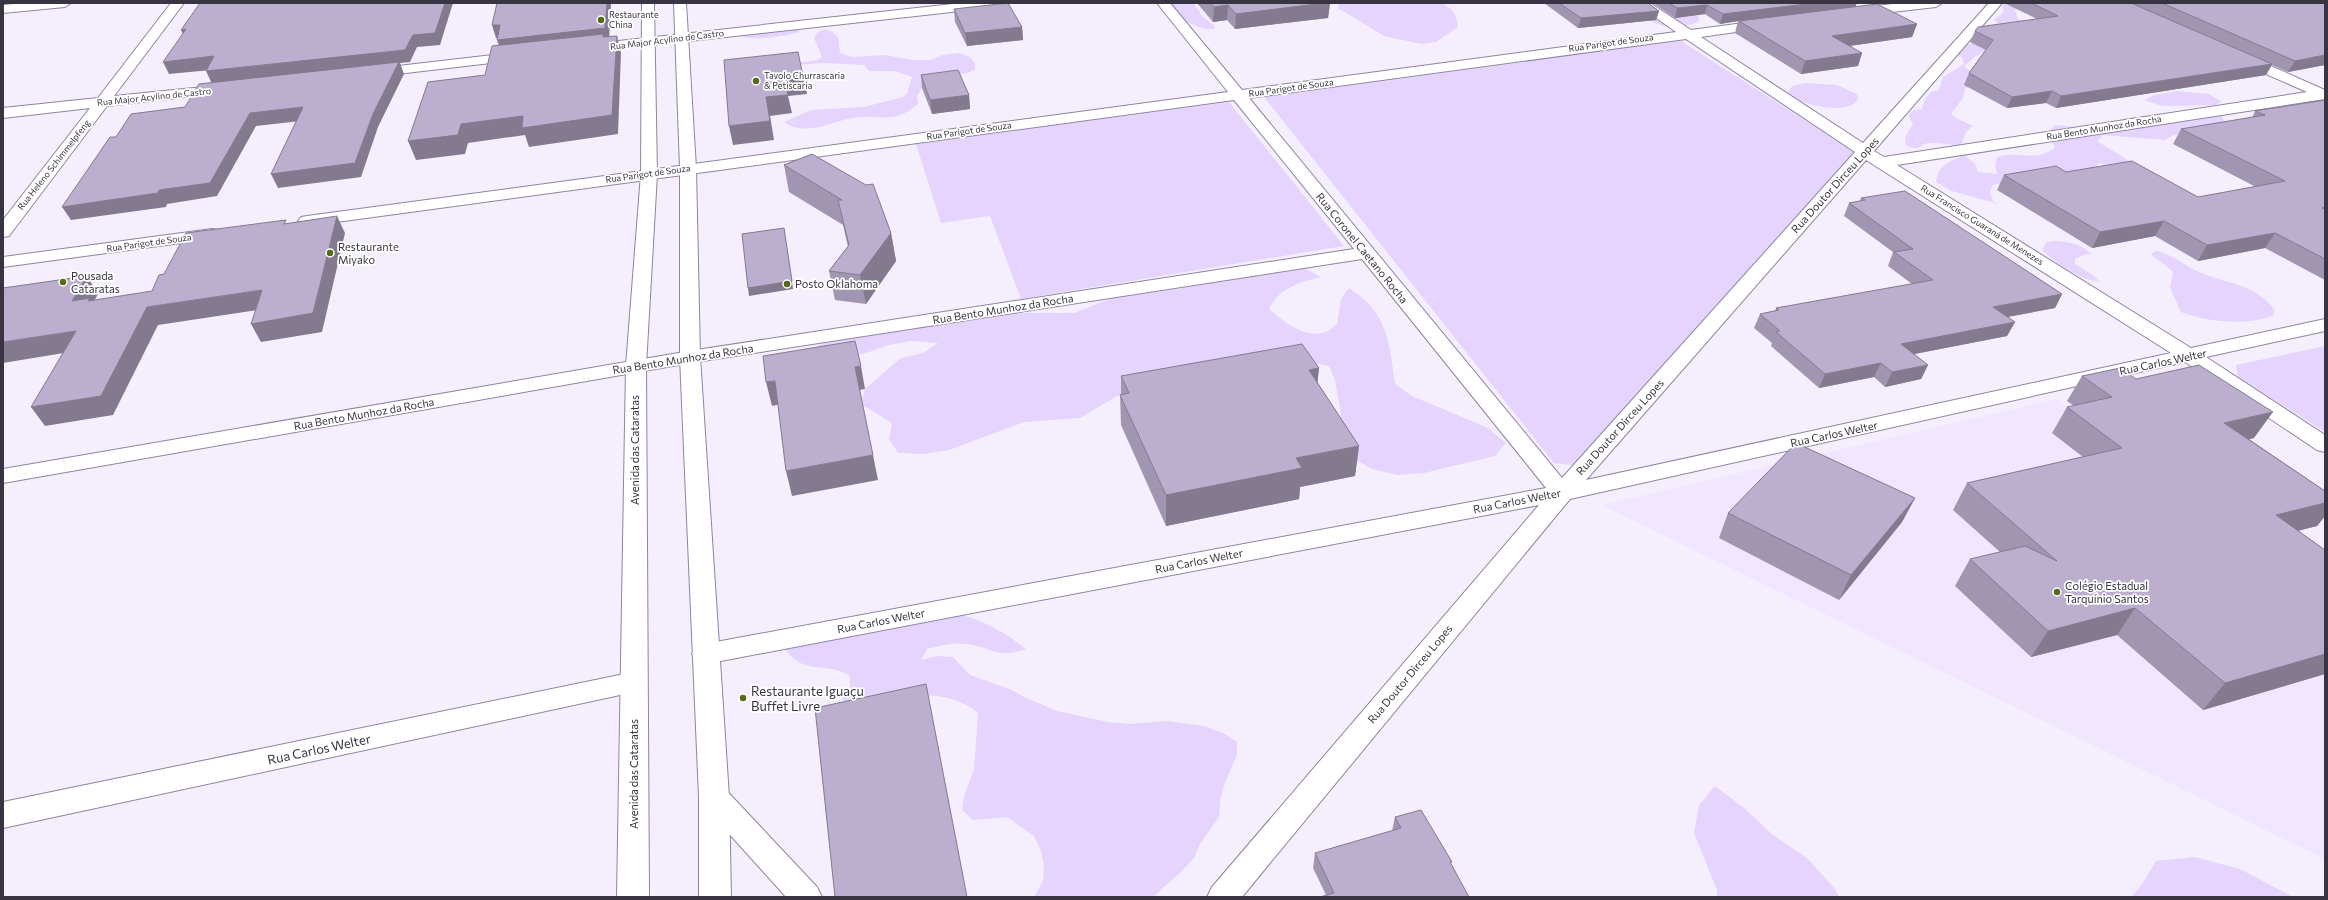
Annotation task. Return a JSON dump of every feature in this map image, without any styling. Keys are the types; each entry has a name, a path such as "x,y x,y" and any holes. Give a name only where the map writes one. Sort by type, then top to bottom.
{"street":[{"path":"3,9 65,3"},
{"name":"Rua Heleno Schimmelpfeng","path":"3,232 178,3"},
{"name":"Avenida das Cataratas","path":"633,897 636,366 649,174 648,3"},
{"path":"680,3 688,168 690,357 714,797 715,897"},
{"name":"Rua Major Acylino de Castro","path":"577,50 997,3"},
{"name":"Rua Coronel Caetano Rocha","path":"1163,3 1365,253 1562,493"},
{"name":"Rua Francisco Guaraná de Menezes","path":"1641,3 1874,157 2190,356 2325,445"},
{"path":"1843,14 1936,3"},
{"name":"Rua Doutor Dirceu Lopes","path":"1223,897 1562,493 1874,157 1996,3"},
{"name":"Rua Parigot de Souza","path":"294,223 688,168 1238,95 1687,33 1781,22"},
{"path":"2231,53 2325,94"},
{"path":"356,74 530,55"},
{"name":"Rua Major Acylino de Castro","path":"3,113 238,87"},
{"name":"Rua Bento Munhoz da Rocha","path":"1874,157 2325,94"},
{"name":"Rua Parigot de Souza","path":"3,262 231,231"},
{"name":"Rua Bento Munhoz da Rocha","path":"3,476 690,357 1365,253"},
{"name":"Rua Carlos Welter","path":"705,654 1562,493 2190,356 2325,325"},
{"name":"Rua Carlos Welter","path":"3,816 634,682"},
{"path":"714,797 806,897"}],"shaded area":[{"path":"1172,3 1193,3 1203,17 1215,26 1214,29 1205,29 1184,20 1177,13"},
{"path":"1339,3 1445,3 1457,19 1458,27 1436,42 1421,44 1384,36 1338,8"},
{"path":"1652,3 1675,3 1698,12 1699,21 1688,25 1673,27 1659,25 1649,18 1644,8 1644,6"},
{"path":"2007,3 2014,7 2018,19 2029,26 1976,56 1964,66 1968,70 1977,71 1971,87 1965,88 1963,98 1951,114 1973,126 1966,132 1962,143 1958,146 1929,143 1917,148 1906,145 1906,137 1913,124 1908,115 1914,110 1922,109 1927,96 1932,92 1939,90 1943,77 1964,64 1962,57 1953,53 1957,48 1976,42 2001,26 1994,20 2004,12 2002,6"},
{"path":"793,29 801,31 789,35 770,38 751,38 740,35"},
{"path":"824,29 831,31 838,37 840,53 852,57 885,55 912,60 931,60 943,55 959,53 970,57 975,63 975,70 922,88 917,96 918,104 903,114 897,116 851,118 812,128 802,129 793,127 784,122 811,110 864,107 903,97 907,93 912,77 895,71 869,71 864,65 824,63 798,65 794,63 817,60 822,57 814,38 818,32"},
{"path":"1681,41 1856,153 1581,466 1554,463 1264,97"},
{"path":"1806,83 1837,85 1857,94 1858,99 1853,104 1845,107 1824,107 1812,105 1802,101 1788,92 1792,86"},
{"path":"2177,91 2209,94 2222,102 2215,105 2162,106 2144,100 2155,95"},
{"path":"1229,102 1344,246 1021,299 990,216 941,223 916,144"},
{"path":"2203,111 2222,116 2225,123 2192,134 2174,135 2165,140 2103,135 2097,141 2152,175 2098,163 2094,177 2008,181 1993,185 1990,192 1993,201 1998,204 1952,191 1936,182 1939,171 1942,168 1964,155 1975,164 1978,172 1997,174 1995,165 1997,157 2005,155 2033,156 2047,152 2055,148 2049,131 2055,125 2094,129 2127,118"},
{"path":"2056,241 2075,244 2088,251 2091,255 2087,254 2075,259 2075,264 2094,276 2100,282 2084,278 2069,271 2043,251 2047,242"},
{"path":"2156,251 2167,254 2207,275 2250,289 2268,302 2275,311 2273,316 2250,321 2227,322 2181,312 2170,287 2173,272 2151,254"},
{"path":"1293,268 1306,269 1321,277 1305,281 1284,291 1273,302 1269,309 1281,319 1301,331 1315,334 1323,333 1329,331 1337,324 1341,299 1349,288 1372,308 1379,318 1388,341 1395,384 1412,396 1488,428 1506,443 1495,456 1424,473 1397,475 1372,469 1353,458 1343,427 1335,380 1329,366 1306,362 1148,388 1117,396 1080,418 1024,422 949,450 923,454 898,453 889,439 892,423 861,404 865,389 901,358 923,353 938,343 911,341 889,345 863,354 837,357 815,353 817,346 826,342 853,336 1012,313 1074,313 1112,298 1178,289"},
{"path":"2325,346 2325,432 2238,377 2236,365"},
{"path":"2056,399 2325,589 2325,859 1602,505"},
{"path":"949,612 981,621 1008,636 1026,649 1016,652 1001,653 967,644 952,644 927,649 921,660 937,656 953,657 970,675 1012,690 1026,698 1057,711 1108,722 1129,724 1167,721 1204,726 1223,733 1237,742 1237,755 1224,785 1220,801 1219,817 1200,844 1194,858 1153,897 1034,897 1043,881 1044,865 1041,851 1034,836 1007,817 973,820 962,810 964,796 974,769 978,713 964,704 949,698 932,696 915,695 847,704 838,695 850,688 850,676 833,669 808,666 800,663 786,650 788,646"},
{"path":"1715,786 1744,808 1773,835 1807,858 1835,889 1839,897 1717,897 1717,890 1694,833 1699,805"},
{"path":"2195,857 2240,869 2293,897 2131,897 2143,883 2156,861"}],"building":[{"path":"200,3 445,3 435,33 413,35 405,50 206,71 214,56 163,62 186,29 181,30"},
{"path":"497,3 607,3 605,28 497,40 500,25 492,25"},
{"path":"1008,3 1022,27 965,33 954,9"},
{"path":"1210,3 1325,3 1236,14 1228,5 1214,7"},
{"path":"1559,3 1648,3 1659,11 1581,18"},
{"path":"1669,3 1815,3 1723,14 1707,5 1677,8"},
{"path":"2031,3 2131,3 2272,64 2061,96 2052,91 2012,97 1969,73 1993,40 1975,31 1978,27 2058,16"},
{"path":"2162,3 2325,3 2325,55 2295,61"},
{"path":"1877,4 1917,24 1832,36 1862,53 1805,61 1739,21"},
{"path":"603,34 603,37 617,36 612,115 522,128 523,116 461,124 458,135 408,141 428,82 485,75 492,46"},
{"path":"798,52 803,76 785,78 788,95 766,97 770,121 729,126 724,60"},
{"path":"399,62 373,114 355,163 271,174 303,107 250,113 210,183 159,190 158,193 62,207 110,137 116,137 131,114 185,107 199,84"},
{"path":"958,70 969,95 930,100 921,75"},
{"path":"2325,100 2325,207 2322,208 2325,209 2325,259 2275,233 2207,245 2164,221 2100,232 2004,175 2056,166 2066,172 2132,161 2198,197 2285,181 2181,129 2265,115 2255,111"},
{"path":"812,154 866,185 873,184 891,233 860,275 829,271 849,245 838,200 842,200 784,165"},
{"path":"1905,191 2062,294 1993,307 2015,322 1901,344 1928,365 1892,372 1881,363 1825,374 1776,332 1780,331 1760,314 1779,310 1776,308 1933,280 1894,252 1913,249 1849,203 1865,200 1861,198"},
{"path":"337,216 313,313 251,324 262,290 147,307 101,396 31,407 76,331 3,342 3,288 87,276 72,301 90,298 88,301 152,291 159,275 164,274 186,233 286,220 284,224"},
{"path":"784,228 792,281 748,288 742,234"},
{"path":"855,341 861,366 855,367 873,455 786,471 775,381 766,382 763,356"},
{"path":"1302,344 1319,368 1309,370 1359,446 1296,458 1302,468 1166,495 1120,395 1129,393 1121,376"},
{"path":"2199,365 2273,412 2224,423 2325,491 2325,503 2276,515 2325,550 2325,654 2225,683 2135,608 2048,631 1970,559 2025,546 2057,561 1967,483 2122,448 2067,407 2112,397 2082,376 2120,368 2136,379"},
{"path":"1796,443 1915,498 1851,575 1728,513"},
{"path":"926,684 967,897 835,897 815,708"},
{"path":"1421,810 1452,862 1450,862 1469,897 1320,897 1334,893 1315,853 1401,828 1395,817"}],"place":[{"name":"Restaurante China","path":"601,20"},
{"name":"Tavolo Churrascaria & Petiscaria","path":"756,81"},
{"name":"Restaurante Miyako","path":"330,253"},
{"name":"Pousada Cataratas","path":"63,282"},
{"name":"Posto Oklahoma","path":"787,284"},
{"name":"Colégio Estadual Tarquínio Santos","path":"2057,592"},
{"name":"Restaurante Iguaçu Buffet Livre","path":"743,698"}]}
